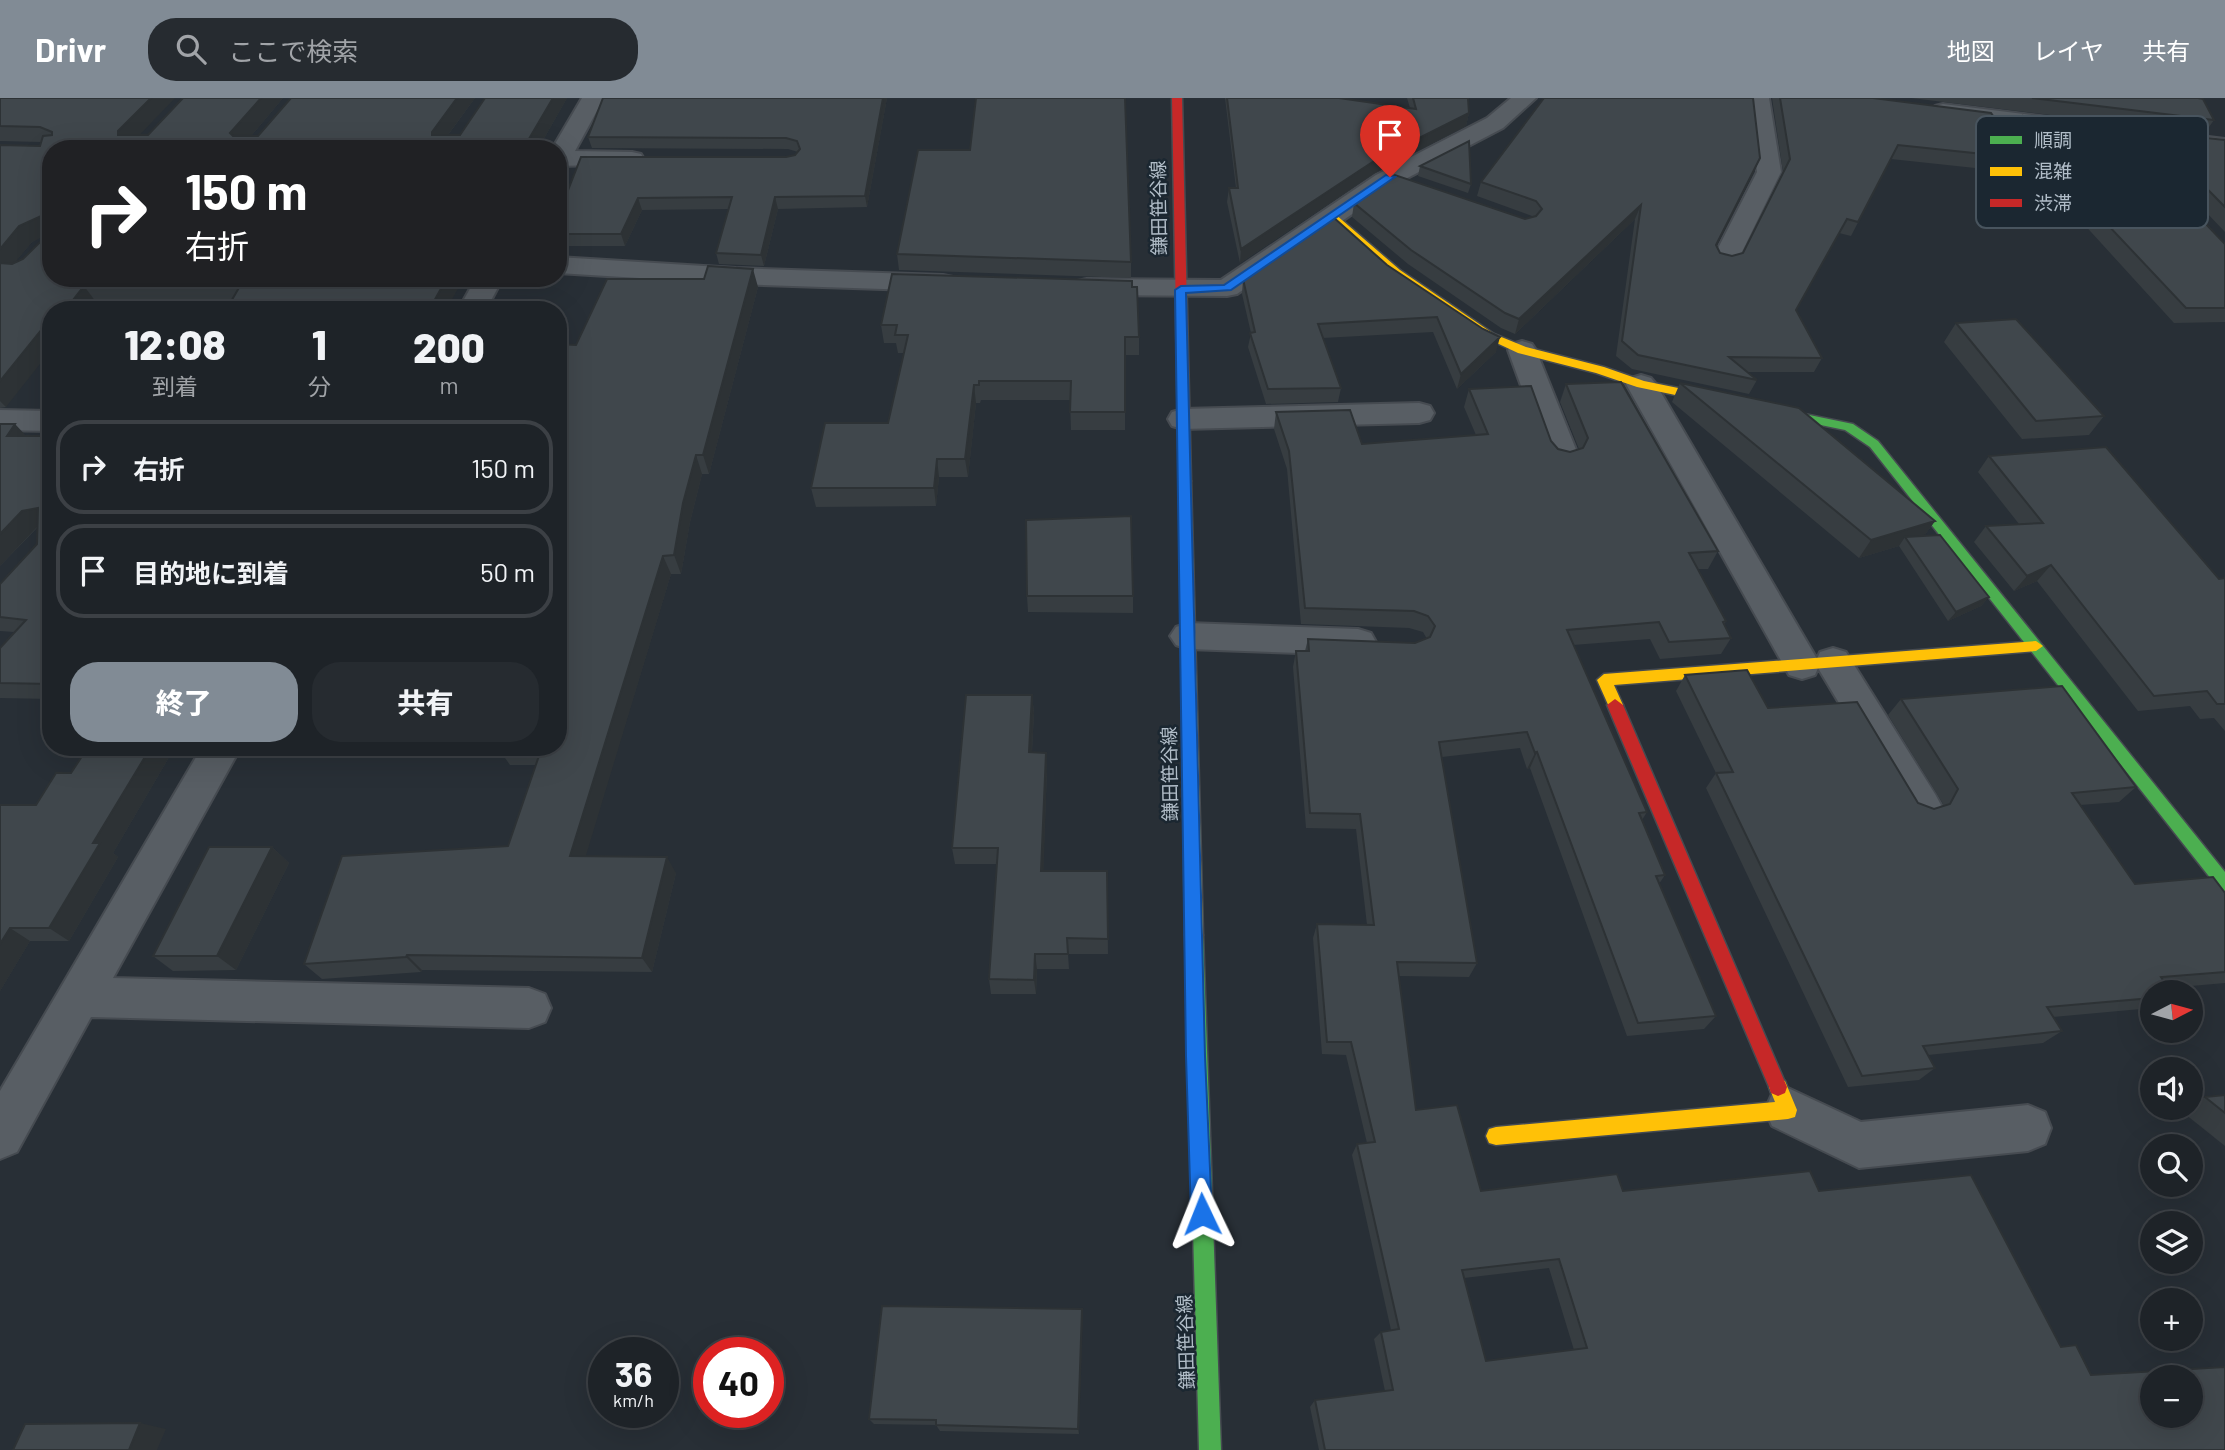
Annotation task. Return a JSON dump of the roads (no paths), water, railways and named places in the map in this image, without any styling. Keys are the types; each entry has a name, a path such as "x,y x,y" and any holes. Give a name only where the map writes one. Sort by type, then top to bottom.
{"street":[{"path":"567,143 593,98"},
{"name":"鎌田笹谷線","path":"1177,98 1196,1070 1210,1450"},
{"path":"1066,286 1181,290 1227,288 1390,177 1495,123 1525,98"},
{"path":"1726,260 1769,172 1758,98"},
{"path":"1925,109 1984,116"},
{"path":"2212,121 2225,146"},
{"path":"567,158 653,159"},
{"path":"1390,177 1416,186"},
{"path":"1331,216 1396,272 1490,335 1522,350 1601,370 1641,384 1849,427 1866,438 1874,444 2225,884"},
{"path":"567,266 736,276 972,284"},
{"path":"1522,350 1563,457"},
{"path":"1641,384 1817,664 1921,805"},
{"path":"1183,419 1419,413"},
{"path":"0,420 42,421"},
{"path":"1188,636 1395,643"},
{"path":"1788,1110 1604,680 2036,646"},
{"path":"0,1136 217,756"},
{"path":"79,997 529,1008"},
{"path":"1496,1136 1788,1110 1858,1145 2028,1128"}]}
